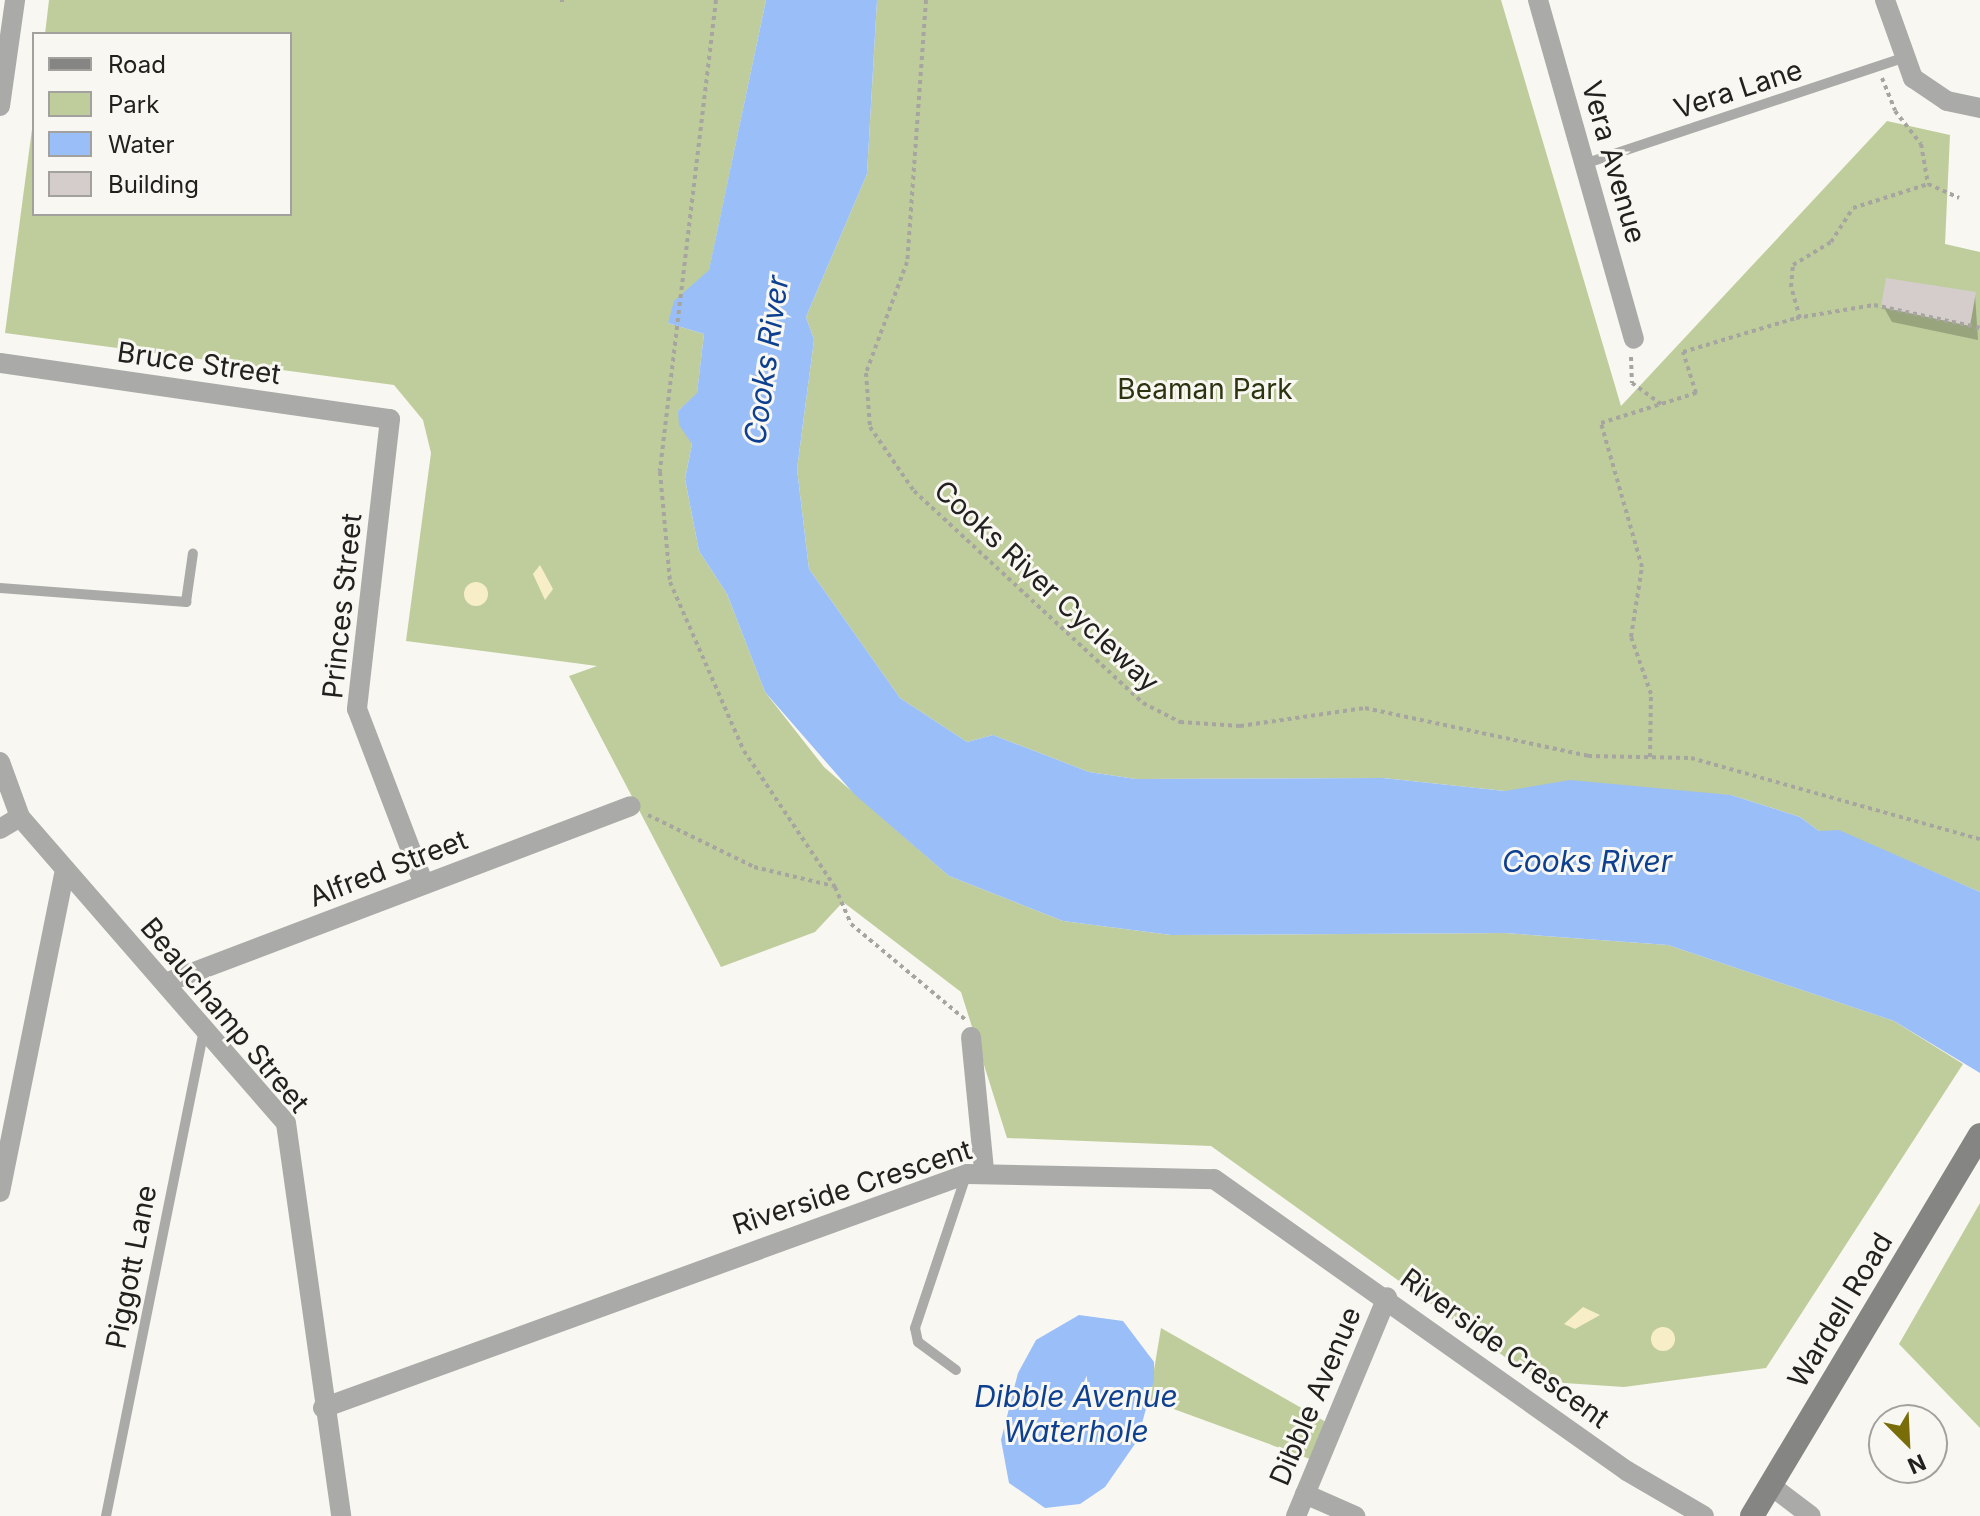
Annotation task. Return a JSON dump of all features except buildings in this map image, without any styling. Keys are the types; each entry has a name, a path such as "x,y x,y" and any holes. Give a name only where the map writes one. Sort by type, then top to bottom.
{"main road":[{"name":"Wardell Road","path":"1752,1516 1980,1135"}],"street":[{"path":"0,106 15,0"},
{"name":"Vera Avenue","path":"1538,0 1587,163 1634,339"},
{"path":"1885,0 1902,58 1929,92 1980,108"},
{"name":"Bruce Street","path":"0,363 390,419"},
{"name":"Princes Street","path":"390,419 357,709 424,884"},
{"name":"Beauchamp Street","path":"0,762 20,817 204,1028 290,1133 323,1408 341,1516"},
{"name":"Alfred Street","path":"165,983 631,806"},
{"path":"0,829 20,817"},
{"path":"0,1192 65,871"},
{"path":"971,1037 975,1172"},
{"name":"Riverside Crescent","path":"323,1408 975,1172 1214,1179 1387,1297 1627,1471 1704,1516"},
{"name":"Dibble Avenue","path":"1296,1516 1387,1297"},
{"name":"Beauchamp Street","path":"330,1516 334,1484"},
{"path":"1770,1485 1811,1516"},
{"path":"1305,1494 1355,1516"}],"lane":[{"name":"Vera Lane","path":"1587,163 1879,70 1902,58"},
{"path":"0,588 186,602 193,553"},
{"name":"Piggott Lane","path":"106,1516 204,1028"},
{"path":"956,1370 918,1342 915,1328 975,1172"}],"path":[{"path":"716,0 660,472 670,582 744,751 835,887 851,924 963,1011 971,1037"},
{"name":"Cooks River Cycleway","path":"926,0 907,262 866,373 870,427 914,491 1143,703 1180,722 1278,724 1365,708 1533,747 1691,758 1980,839"},
{"path":"1879,70 1895,111 1921,144 1928,184"},
{"path":"1800,318 1789,276 1800,257 1831,242 1853,208 1928,184 1959,198"},
{"path":"1650,757 1651,694 1631,637 1642,567 1601,423 1696,393 1683,352 1800,318 1874,305 1980,328"},
{"path":"1634,339 1629,378 1661,404"},
{"path":"631,806 754,867 835,887"}],"green space":[{"path":"49,0 766,0 709,271 668,323 704,334 697,394 678,411 692,444 685,479 699,551 727,594 765,692 824,767 949,876 1063,921 1171,935 1504,933 1668,945 1894,1021 1963,1064 1766,1368 1624,1387 1564,1383 1523,1370 1211,1146 1007,1138 961,992 843,902 815,932 721,967 569,676 597,666 406,641 431,453 423,420 394,385 5,333 32,129 32,216 292,216 292,32 45,32"},
{"name":"Beaman Park","path":"877,0 1501,0 1621,406 1887,121 1950,135 1945,244 1980,252 1980,892 1839,831 1819,831 1800,817 1731,795 1505,791 1383,778 1136,779 1089,772 993,735 967,742 900,698 809,569 797,469 814,340 806,317 867,174"},
{"path":"1980,1203 1980,1428 1899,1344"},
{"path":"1161,1328 1333,1426 1318,1462 1149,1400"}],"sand":[{"path":"540,565 553,589 545,600 533,574"},
{"path":"476,582 487,589 488,594 481,605 476,606 465,599 464,594 471,583"},
{"path":"1583,1307 1600,1315 1575,1329 1564,1324"},
{"path":"1663,1327 1671,1331 1675,1339 1671,1347 1663,1351 1655,1347 1651,1339 1655,1331"}],"water":[{"name":"Cooks River","path":"766,0 877,0 867,174 806,317 814,340 797,469 809,569 900,698 967,742 993,735 1089,772 1136,779 1383,778 1505,791 1570,780 1731,795 1800,817 1819,831 1839,830 1980,892 1980,1073 1894,1021 1668,945 1504,933 1171,935 1063,921 949,876 854,794 765,692 727,594 699,551 685,479 692,444 679,425 678,411 697,393 704,334 668,323 674,301 709,270"},
{"name":"Dibble Avenue Waterhole","path":"1079,1315 1123,1321 1154,1362 1154,1380 1137,1441 1105,1487 1080,1504 1045,1508 1009,1483 1001,1440 1018,1373 1036,1340"}]}
